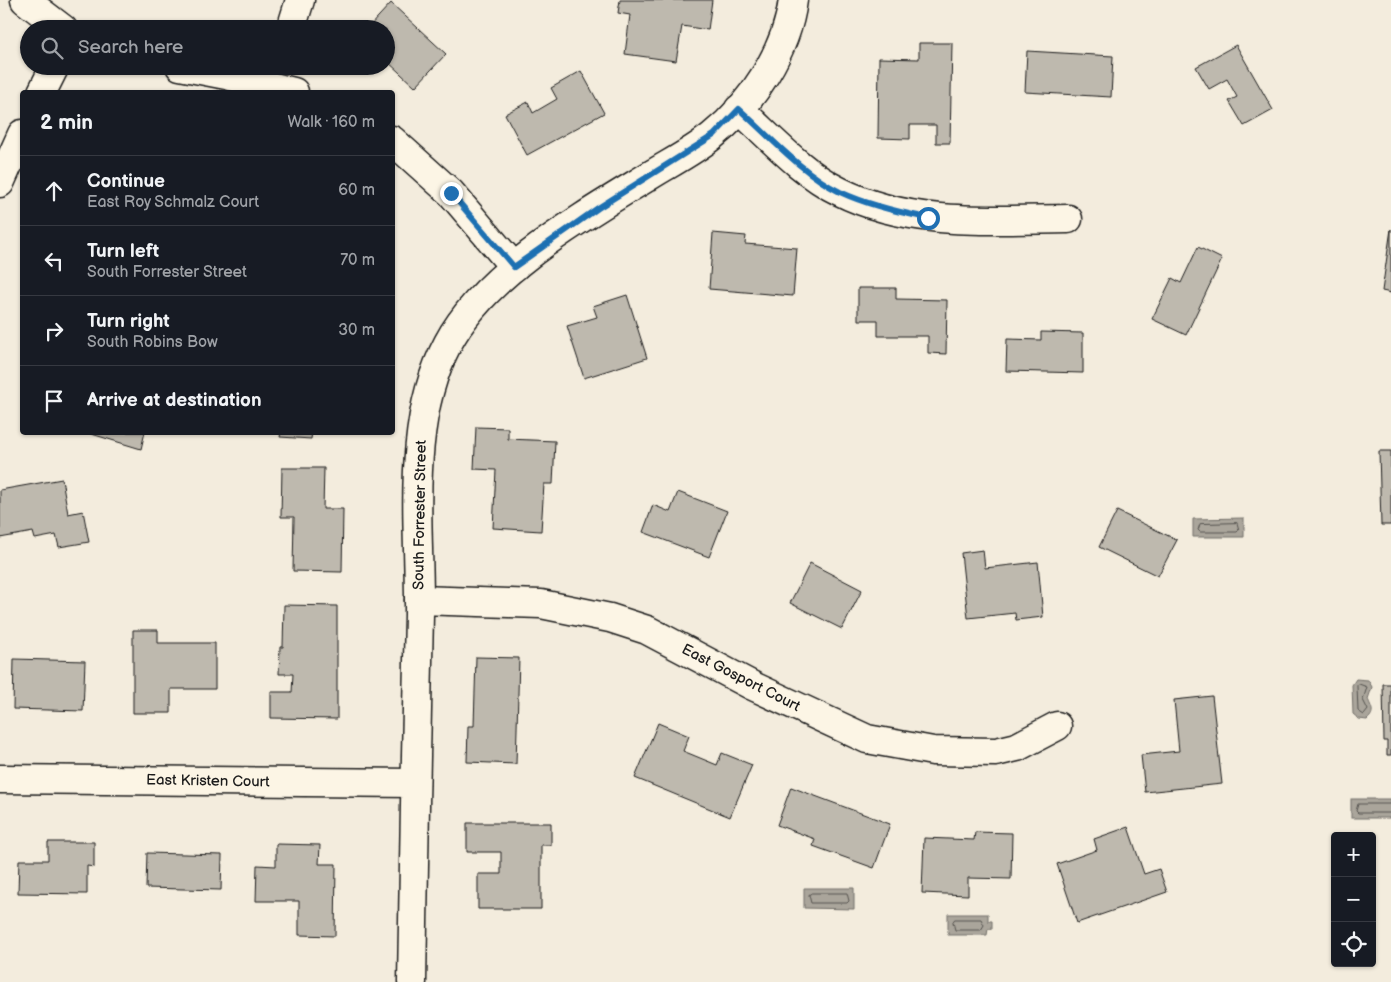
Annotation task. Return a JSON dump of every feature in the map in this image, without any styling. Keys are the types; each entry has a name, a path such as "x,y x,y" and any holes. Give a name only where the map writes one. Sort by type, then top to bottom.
{"street":[{"path":"25,0 51,20"},
{"path":"294,20 300,0"},
{"name":"South Forrester Street","path":"412,982 419,600 419,444 425,404 448,343 487,290 514,267 598,208 714,135 739,109 764,77 781,43 793,0"},
{"path":"43,90 50,75"},
{"path":"237,75 282,82"},
{"path":"739,109 814,176 838,191 866,203 928,218 1068,219"},
{"path":"0,183 20,138"},
{"path":"395,143 451,193 514,267"},
{"name":"East Gosport Court","path":"419,600 541,604 610,618 647,630 844,730 867,739 933,751 996,752 1017,747 1057,726"},
{"name":"East Kristen Court","path":"0,779 415,783"}],"water":[{"path":"1244,518 1244,537 1193,537 1193,519"},
{"path":"1356,679 1368,680 1372,687 1368,699 1372,712 1367,720 1359,719 1353,714 1352,685"},
{"path":"1351,799 1391,799 1391,818 1351,818"},
{"path":"804,888 854,888 854,909 804,908"},
{"path":"948,914 988,914 988,921 992,921 992,929 988,929 987,935 948,935"}],"building":[{"path":"620,0 712,0 708,30 682,26 676,61 625,54 630,15 618,13"},
{"path":"391,3 446,54 415,87 395,68 395,20 375,20"},
{"path":"919,43 952,43 950,143 936,143 936,125 910,125 910,139 878,138 879,58 919,59"},
{"path":"1236,45 1273,110 1244,126 1229,101 1237,97 1227,79 1209,89 1196,67"},
{"path":"1027,51 1113,56 1111,97 1025,92"},
{"path":"581,71 604,113 527,155 505,114 528,102 533,113 557,99 551,88"},
{"path":"1391,229 1391,293 1382,291"},
{"path":"713,233 746,236 745,244 797,248 793,296 709,289"},
{"path":"1198,247 1222,259 1186,335 1152,319 1172,278 1181,283"},
{"path":"858,288 896,288 896,299 947,300 946,354 928,353 928,336 878,336 878,320 858,320"},
{"path":"627,295 647,358 584,378 567,326 597,317 593,306"},
{"path":"1041,332 1083,333 1083,373 1006,371 1007,339 1041,340"},
{"path":"476,427 508,428 508,439 555,441 553,484 544,484 541,531 493,528 496,470 474,469"},
{"path":"95,435 144,435 141,449"},
{"path":"280,435 312,435 311,439 280,437"},
{"path":"1379,451 1391,451 1391,525 1381,525"},
{"path":"282,468 324,468 323,509 343,509 342,572 293,571 294,517 281,517"},
{"path":"62,479 68,514 83,511 89,542 59,547 56,535 35,539 33,532 0,538 0,490"},
{"path":"678,492 727,511 709,557 643,532 653,505 670,512"},
{"path":"1117,511 1177,540 1158,576 1099,547"},
{"path":"983,550 985,568 1038,562 1043,617 1016,620 1015,613 968,618 961,553"},
{"path":"810,563 862,590 842,629 790,603"},
{"path":"284,605 337,606 337,719 271,718 271,692 292,692 293,674 279,674 280,647 283,647"},
{"path":"133,630 158,630 158,643 215,643 215,689 171,689 171,713 133,713"},
{"path":"476,657 519,658 516,764 467,762 468,726 474,726"},
{"path":"14,659 85,661 83,711 13,709"},
{"path":"1383,684 1391,684 1391,755 1387,755 1387,741 1384,741"},
{"path":"1212,696 1222,784 1145,792 1141,755 1179,751 1174,700"},
{"path":"658,723 689,736 683,751 717,765 722,753 752,765 730,817 635,778"},
{"path":"791,787 890,824 874,868 813,846 815,839 777,825"},
{"path":"467,823 551,823 551,845 541,845 541,909 478,909 478,874 501,874 501,852 467,852"},
{"path":"1128,827 1144,874 1159,869 1167,892 1077,923 1057,864 1097,850 1094,839"},
{"path":"975,832 1012,833 1011,879 968,878 968,895 922,893 924,838 974,840"},
{"path":"48,842 94,842 94,867 87,866 87,894 18,893 19,860 48,860"},
{"path":"276,844 320,845 319,864 336,864 335,936 299,935 299,901 256,901 257,865 276,866"},
{"path":"147,853 222,855 221,890 146,888"}],"route":[{"path":"451,193 514,267 598,208 714,135 739,109 814,176 838,191 866,203 892,211 928,218"}]}
